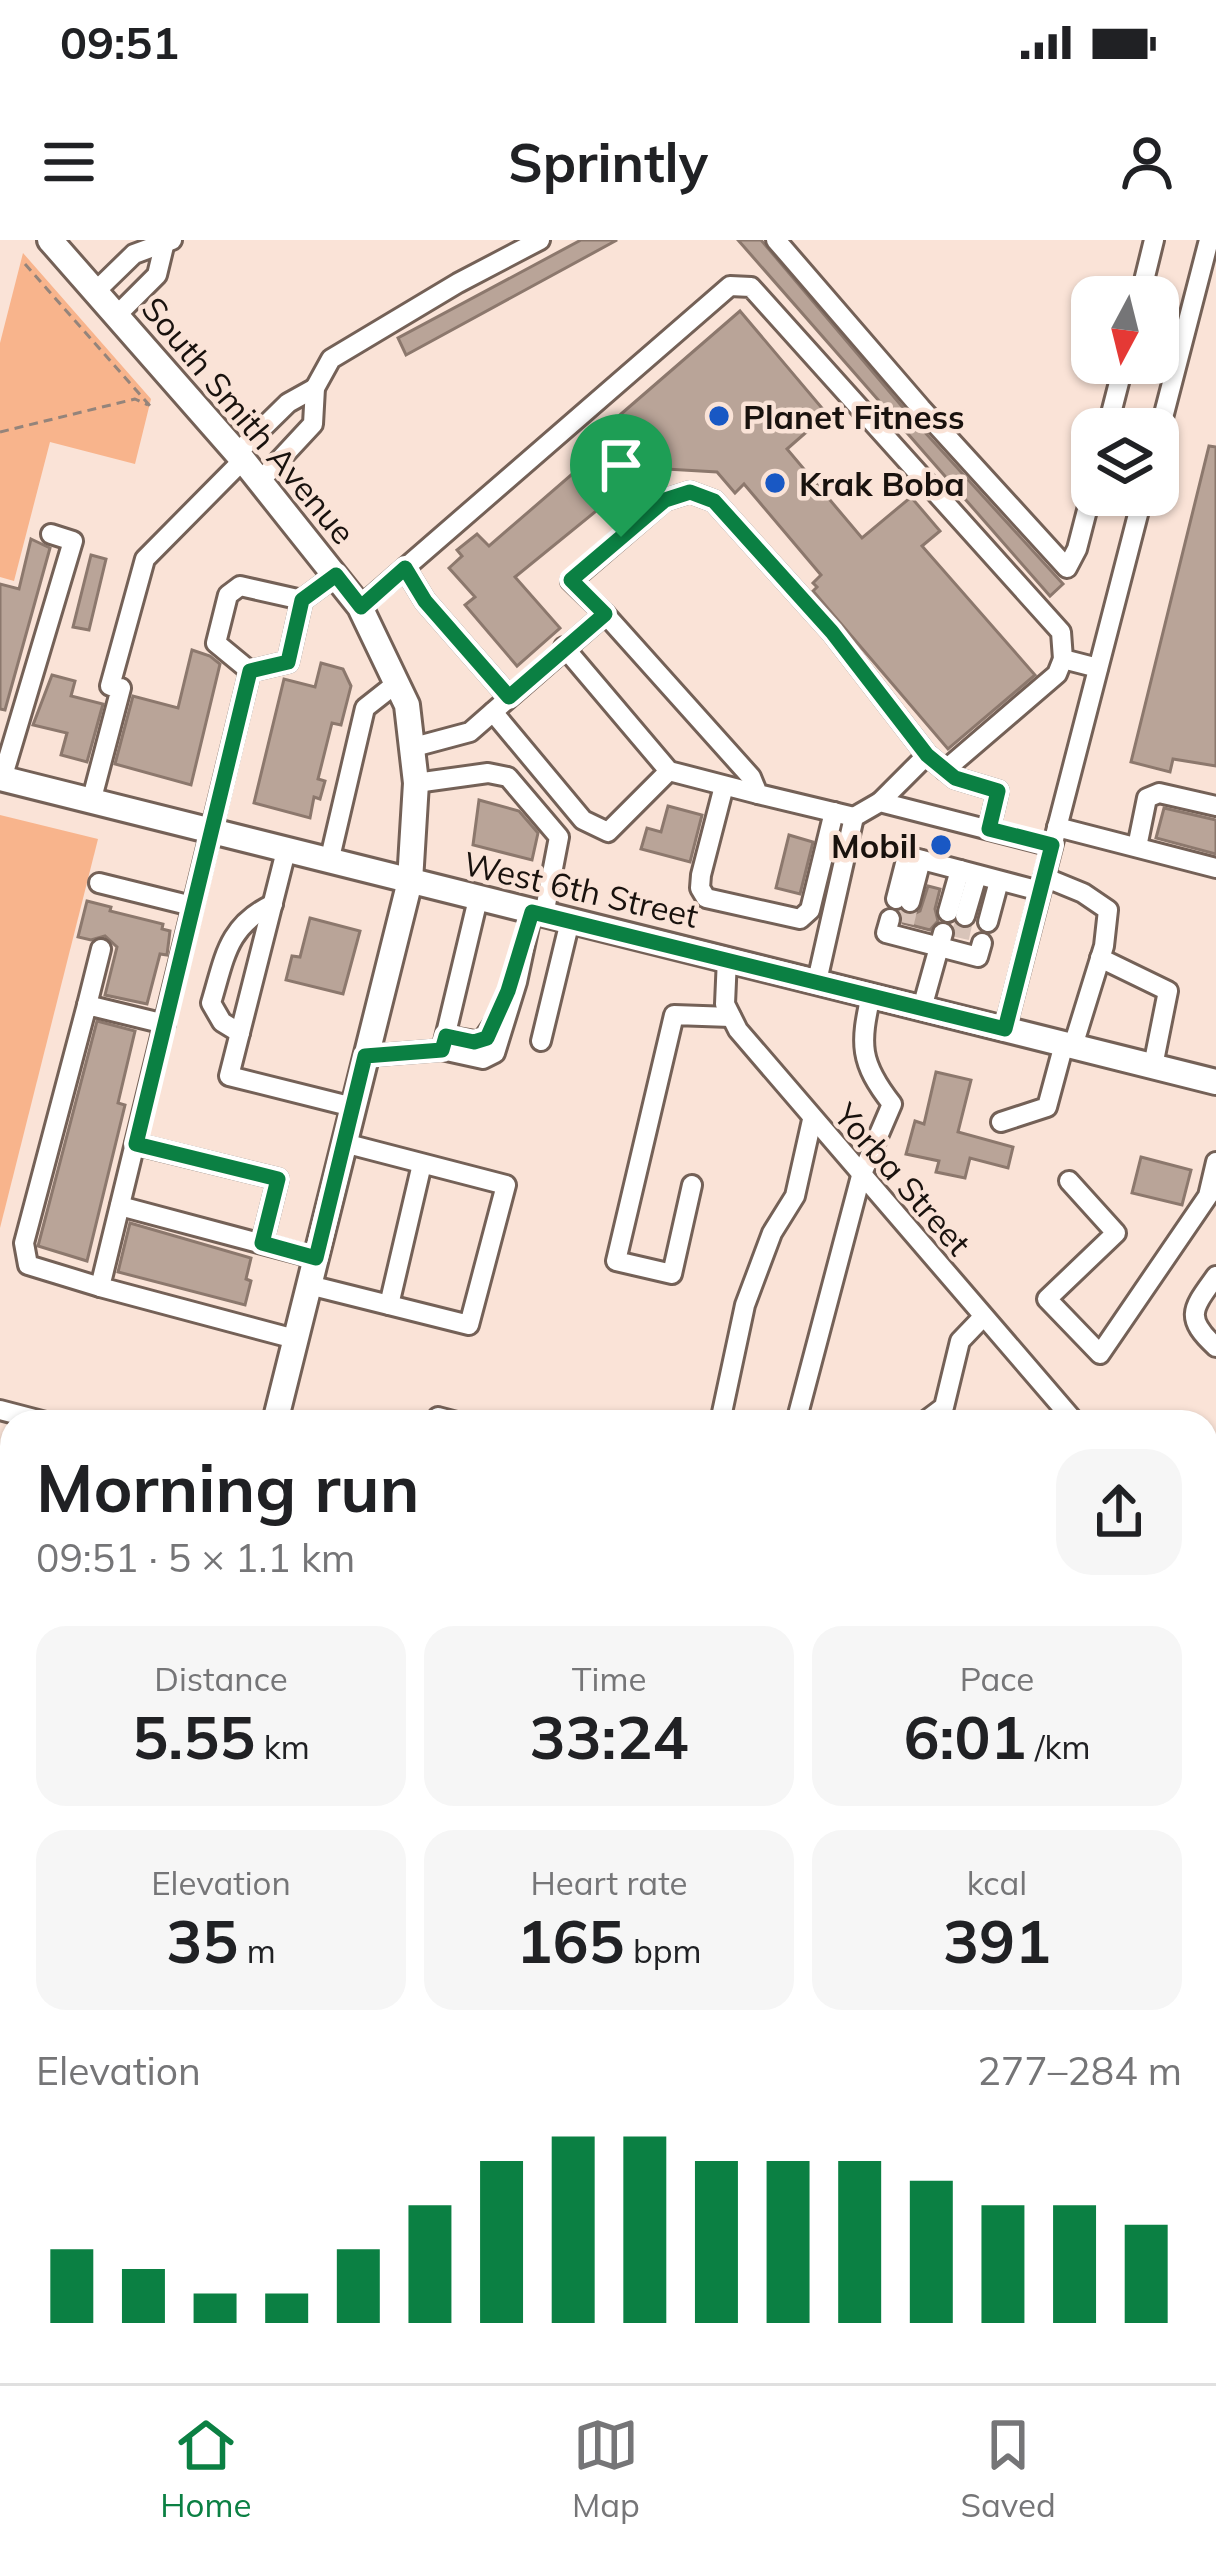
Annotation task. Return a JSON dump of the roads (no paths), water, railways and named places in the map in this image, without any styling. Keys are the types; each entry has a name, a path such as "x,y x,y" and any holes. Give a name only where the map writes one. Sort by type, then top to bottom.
{"main road":[{"name":"South Smith Avenue","path":"50,240 240,456 361,607 407,705 416,783 410,881 278,1410"},
{"name":"West 6th Street","path":"1,778 1216,1082"}],"street":[{"path":"260,481 313,424 315,388 332,359 540,240"},
{"path":"776,240 1067,568 1085,516"},
{"path":"1145,276 1154,240"},
{"path":"1166,408 1209,240"},
{"path":"96,291 134,254 168,243"},
{"path":"117,315 157,275 168,243"},
{"path":"361,607 730,286 752,287 1061,632 1063,659 1058,674 946,770"},
{"path":"91,802 121,688 110,686 145,559 288,403 315,388"},
{"path":"758,794 751,777 571,580 665,500 690,492 714,501 832,632 927,755 955,778 998,791 989,829"},
{"path":"1005,1029 1138,516"},
{"path":"1,778 73,541 51,534"},
{"path":"405,568 425,601 509,697"},
{"path":"250,671 288,662 302,600 336,575"},
{"path":"250,671 215,643 227,596 233,588 251,587 302,600"},
{"path":"414,747 470,732 605,614"},
{"path":"564,647 669,771 854,817 880,802 927,755"},
{"path":"1063,659 1098,668"},
{"path":"100,1287 250,671"},
{"path":"328,862 365,708 398,682"},
{"path":"493,712 583,820 608,832 669,771"},
{"path":"365,1056 487,1038 538,914 559,836 508,777 488,773 416,783"},
{"path":"724,785 700,888 706,898 726,903 800,919 809,910 834,812"},
{"path":"1137,847 1148,798 1159,793 1216,806"},
{"path":"880,802 989,829 1137,847 1216,868"},
{"path":"817,981 854,817"},
{"path":"286,851 229,1076 353,1107"},
{"path":"903,900 908,856 999,880 1083,893 1108,910 1100,958 1047,1107 1001,1122"},
{"path":"957,914 968,872"},
{"path":"988,922 999,880"},
{"path":"99,883 192,906"},
{"path":"444,1043 478,899"},
{"path":"240,1034 222,1022 212,1003 230,940 248,916 273,904"},
{"path":"541,1041 570,921"},
{"path":"899,927 949,942 978,957 982,943"},
{"path":"922,1008 949,942"},
{"path":"100,949 23,1255 28,1265 295,1339"},
{"path":"692,1185 672,1274 616,1261 674,1015 731,1017 725,1004 727,958"},
{"path":"1100,958 1168,991 1153,1066"},
{"path":"799,1410 862,1176 892,1103 873,1076 861,1041 871,994"},
{"path":"87,1005 165,1024"},
{"name":"Yorba Street","path":"731,1017 1058,1410"},
{"path":"723,1410 745,1305 772,1233 795,1196 812,1120"},
{"path":"309,1286 469,1325 506,1185 344,1143"},
{"path":"136,1144 278,1179 262,1243"},
{"path":"1069,1181 1116,1233 1047,1299 1100,1354 1208,1196 1216,1162"},
{"path":"389,1305 422,1164"},
{"path":"120,1206 316,1258"},
{"path":"1216,1276 1195,1305 1192,1318 1216,1347"},
{"path":"940,1410 960,1341 982,1318"}],"tunnel":[{"path":"905,923 910,902"},
{"path":"960,938 965,916"}],"place":[{"name":"Planet Fitness","path":"719,416"},
{"name":"Krak Boba","path":"775,483"},
{"name":"Mobil","path":"941,845"}]}
